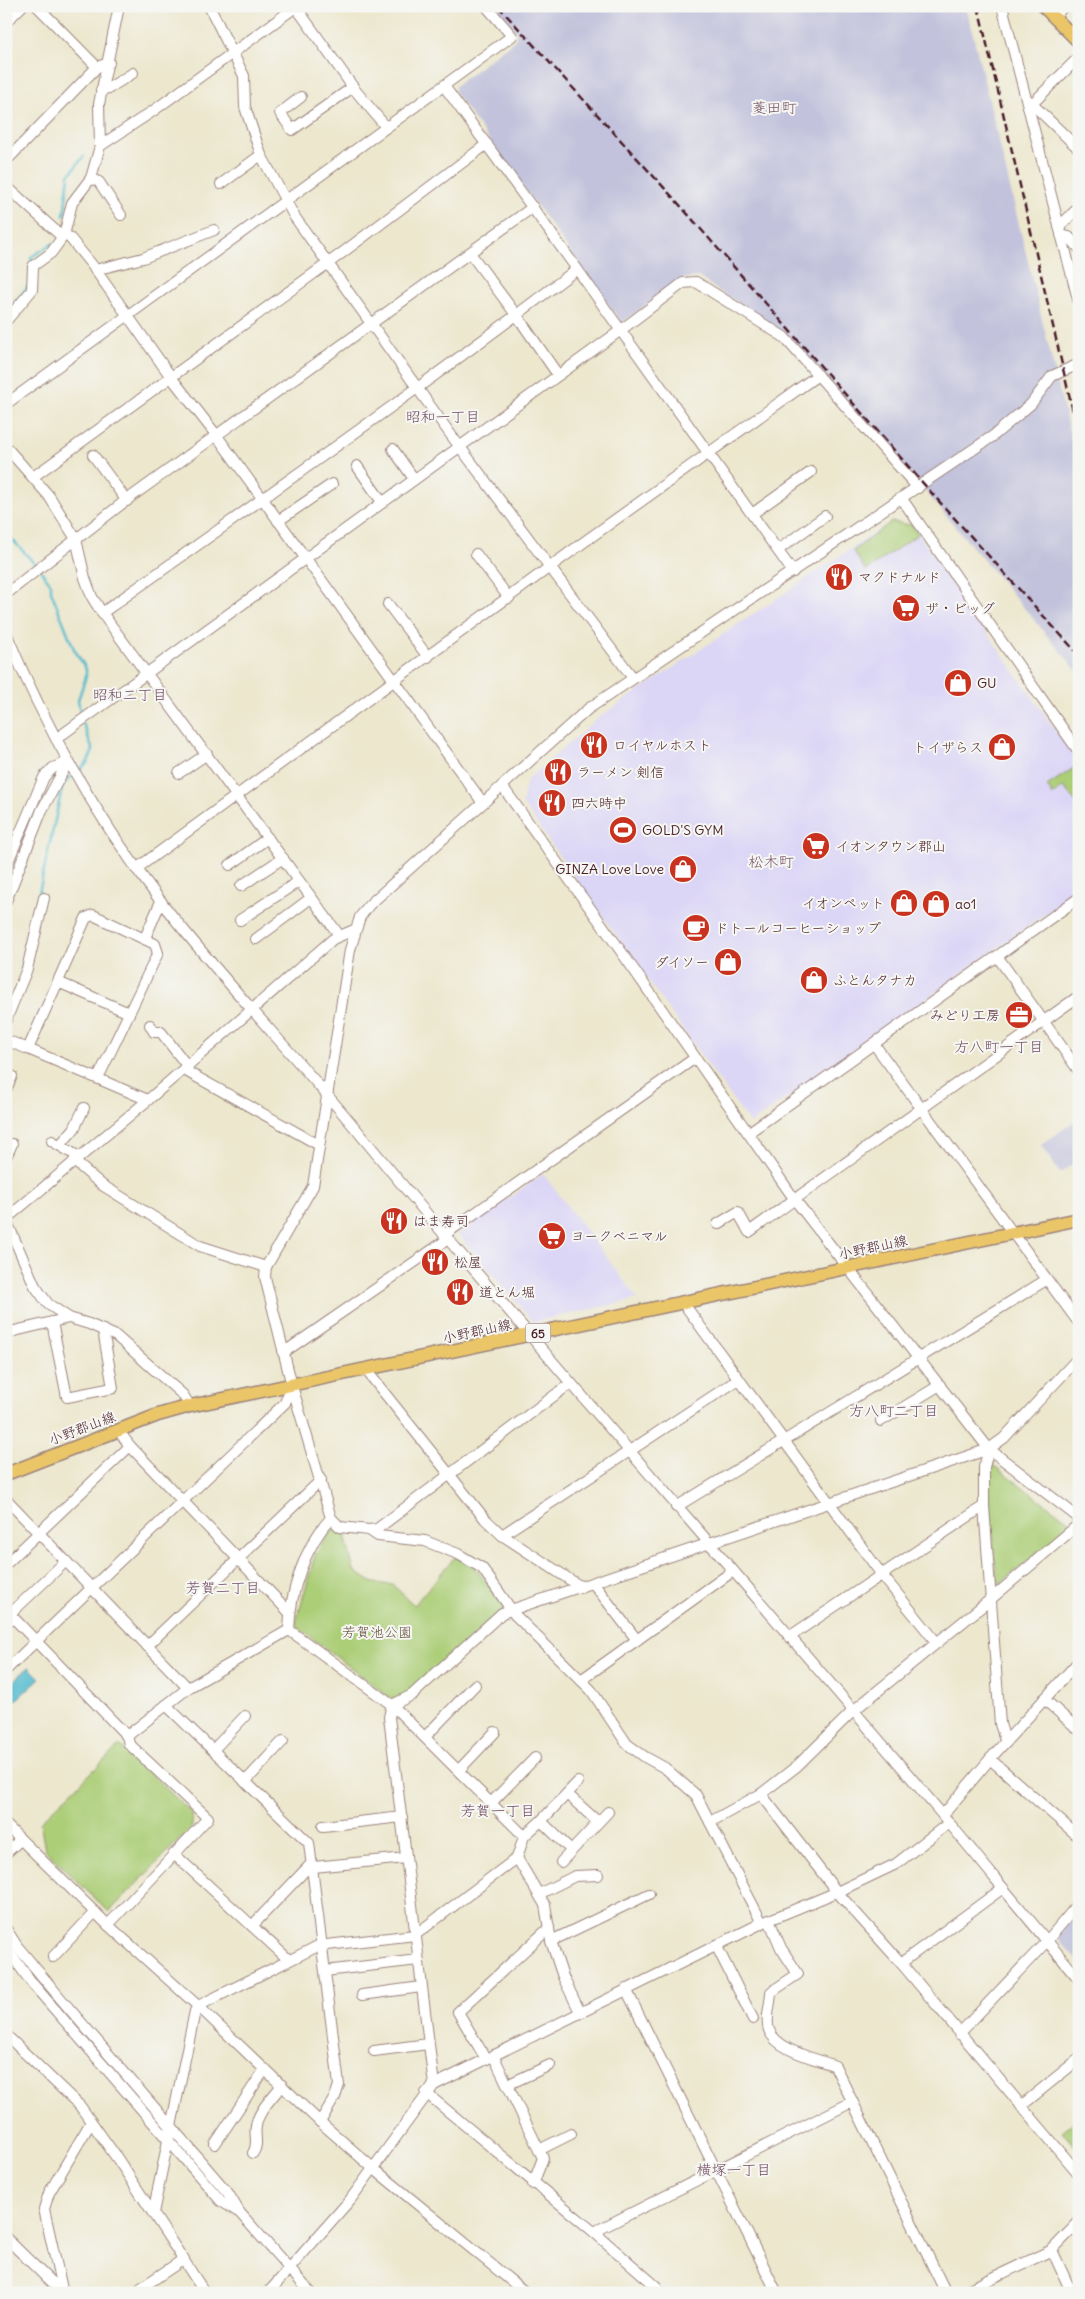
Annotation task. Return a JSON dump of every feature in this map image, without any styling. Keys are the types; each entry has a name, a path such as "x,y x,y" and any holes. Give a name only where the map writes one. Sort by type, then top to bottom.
{"main road":[{"path":"1043,6 1079,42"},
{"name":"小野郡山線","path":"6,1474 158,1415 190,1406 684,1304 1079,1219"}],"street":[{"path":"6,22 22,6"},
{"path":"37,6 98,67"},
{"path":"6,321 32,290 33,266 51,253 64,235 72,203 91,178 100,146 99,104 109,63 119,6"},
{"path":"209,6 244,76 245,104 261,155 294,216 418,388 633,678"},
{"path":"100,146 152,111 297,6 353,87 386,127"},
{"path":"6,404 512,36 486,6"},
{"path":"1002,6 1029,101 1079,303"},
{"path":"1054,17 1064,6"},
{"path":"1029,101 1079,57"},
{"path":"6,161 98,67 109,63"},
{"path":"102,90 133,74"},
{"path":"444,86 793,572"},
{"path":"301,97 280,113 292,130 353,87"},
{"path":"1029,101 1079,149"},
{"path":"33,477 328,263 486,144"},
{"path":"221,184 261,155"},
{"path":"91,178 99,182 121,215"},
{"path":"6,186 59,234 72,241 95,270 171,377 217,436 260,499 305,557 483,803"},
{"path":"1060,231 1079,207"},
{"path":"6,594 127,501 533,208"},
{"path":"95,270 144,258 214,230"},
{"path":"1060,231 1079,248"},
{"path":"470,253 516,314 558,375"},
{"path":"102,613 418,388 577,269"},
{"path":"56,738 621,330 683,283 696,282 784,337 918,488"},
{"path":"571,1383 377,1529 369,1530 340,1526 331,1518 283,1353 266,1277 266,1267 313,1186 350,950 360,917 369,905 588,709 918,488 1017,417 1031,404 1052,376 1079,364"},
{"path":"136,869 552,568 584,542 818,375"},
{"path":"6,447 49,496 76,539 85,578 92,597 102,613 339,935"},
{"path":"393,448 414,479"},
{"path":"93,455 127,501"},
{"path":"357,466 382,502"},
{"path":"752,514 812,472"},
{"path":"278,521 332,484"},
{"path":"902,499 1079,752"},
{"path":"778,550 825,516"},
{"path":"476,554 509,598"},
{"path":"388,604 428,657"},
{"path":"6,633 26,682 68,762 136,869 160,901 252,1011 328,1095 676,1507 946,1819 1079,1979"},
{"path":"179,774 207,754"},
{"path":"6,866 44,777 53,768 68,762"},
{"path":"6,901 42,810 68,762"},
{"path":"502,786 796,1200 989,1450 1079,1518"},
{"path":"230,865 268,838"},
{"path":"241,886 283,858"},
{"path":"240,920 299,880"},
{"path":"6,1020 10,1001 27,969 44,898"},
{"path":"256,938 311,898"},
{"path":"748,1133 1079,898"},
{"path":"145,938 160,901"},
{"path":"28,1049 86,918 93,915 145,938 155,944 158,953 98,1078"},
{"path":"190,1406 183,1395 116,1336 69,1318 48,1304 35,1286 8,1217 186,1068 339,935 356,929"},
{"path":"997,956 1079,1071"},
{"path":"58,982 129,1013"},
{"path":"718,1224 738,1212 749,1232 1079,996"},
{"path":"150,1025 154,1032 162,1032 186,1068 319,1145"},
{"path":"6,1040 148,1100"},
{"path":"874,1044 1079,1323"},
{"path":"283,1353 695,1058"},
{"path":"6,1090 12,1076"},
{"path":"84,1108 74,1129 56,1143 77,1159 102,1185 200,1246 266,1267"},
{"path":"6,1157 12,1144"},
{"path":"676,1507 1046,1280"},
{"path":"684,1304 882,1575 937,1643"},
{"path":"6,1333 69,1318"},
{"path":"52,1322 67,1397 113,1388 102,1330"},
{"path":"434,2085 389,1717 392,1705 412,1695 502,1613 989,1450 1004,1438 1079,1358"},
{"path":"366,1370 485,1519 502,1535 581,1587"},
{"path":"502,1535 628,1450 740,1379"},
{"path":"881,1421 940,1385"},
{"path":"6,1670 285,1403 292,1386"},
{"path":"118,1430 130,1446 290,1613"},
{"path":"6,1564 130,1446"},
{"path":"989,1450 984,1468 984,1506 1000,1724 1006,1743"},
{"path":"148,1646 321,1480"},
{"path":"6,1499 188,1688"},
{"path":"789,1637 984,1506"},
{"path":"289,1630 290,1613 307,1552 331,1518"},
{"path":"710,1822 761,1794 797,1766 853,1711 1079,1524"},
{"path":"369,1530 378,1536 424,1541 476,1563 488,1574 525,1626 601,1702 627,1744 665,1768 696,1795 766,1922 798,1974 771,1992 768,2029 777,2042 786,2049 835,2066 946,2293"},
{"path":"66,1561 8,1612 127,1736 129,1744 208,1818 108,1925"},
{"path":"581,1680 732,1571"},
{"path":"594,1583 637,1640"},
{"path":"289,1630 392,1705 492,1802 524,1836"},
{"path":"127,1736 188,1688 289,1630"},
{"path":"268,2293 350,2200 434,2085 716,1945 896,1864 946,1819 990,1759 1079,1661"},
{"path":"425,1738 475,1685"},
{"path":"1044,1699 1079,1730"},
{"path":"166,1706 309,1843 339,2085 336,2097 320,2122"},
{"path":"213,1750 245,1716"},
{"path":"458,1770 495,1732"},
{"path":"245,1782 283,1741"},
{"path":"492,1802 535,1758"},
{"path":"990,1759 1079,1837"},
{"path":"153,2212 195,2012 198,2006 322,1945 415,1935 518,1858 524,1836 578,1782"},
{"path":"567,1794 598,1822"},
{"path":"761,1794 837,1892 901,1963 1079,2174"},
{"path":"560,1862 608,1812"},
{"path":"323,1826 402,1817"},
{"path":"541,1821 571,1850"},
{"path":"6,1825 108,1925 198,2006 320,2122 373,2168 526,2293"},
{"path":"6,1853 20,1840"},
{"path":"174,1854 289,1960"},
{"path":"252,1926 312,1866 406,1858"},
{"path":"518,1858 545,1905 551,1941 563,1977 580,2012"},
{"path":"539,1894 575,1876 598,1874"},
{"path":"901,1963 1003,1888"},
{"path":"551,1941 649,1894"},
{"path":"959,2034 1047,1941 1079,1903"},
{"path":"53,1957 95,1912"},
{"path":"533,2184 543,2158 508,2085 458,2012 549,1928"},
{"path":"6,1929 17,1946 61,1999 228,2193 240,2213 311,2293"},
{"path":"716,1945 753,2019"},
{"path":"6,1948 31,1982 221,2202 240,2213"},
{"path":"325,1971 418,1960"},
{"path":"362,1995 421,1987"},
{"path":"626,1989 777,2293"},
{"path":"6,2035 80,2106 153,2212 205,2293"},
{"path":"374,2051 428,2044"},
{"path":"1021,2106 1079,2059"},
{"path":"508,2085 550,2064"},
{"path":"215,2144 264,2069"},
{"path":"253,2153 257,2147 256,2125 261,2114 282,2085"},
{"path":"426,2094 533,2184 594,2232 657,2288"},
{"path":"594,2232 852,2102"},
{"path":"63,2291 44,2208 54,2186 91,2122"},
{"path":"539,2150 571,2134"},
{"path":"961,2293 1052,2250 1079,2222"},
{"path":"6,2238 51,2282 63,2291"},
{"path":"1052,2250 1069,2287 1069,2293"},
{"path":"140,2293 141,2288 184,2259"}],"shaded area":[{"path":"493,6 966,6 1079,472 1079,673 927,493 785,334 698,277 680,279 622,323 455,93 455,86 515,40 517,32"},
{"name":"イオンタウン郡山","path":"891,522 912,525 1079,764 1079,890 750,1124 522,803 527,780 598,718"},
{"path":"1079,1118 1079,1160 1060,1173 1041,1145"},
{"path":"543,1174 638,1299 533,1322 458,1234"},
{"path":"1079,1911 1079,1962 1057,1937"}],"green space":[{"path":"891,522 912,525 918,534 866,571 853,551"},
{"path":"1077,766 1079,768 1079,807 1064,787 1053,795 1047,786"},
{"path":"993,1465 1070,1522 1070,1526 1001,1583 997,1581 986,1470"},
{"name":"芳賀池公園","path":"332,1530 344,1531 354,1571 373,1583 393,1585 414,1605 455,1557 471,1563 506,1607 406,1695 398,1700 392,1699 297,1627 296,1622 315,1555"},
{"path":"120,1745 191,1812 192,1827 109,1912 45,1850 40,1822"},
{"path":"1079,2118 1079,2152 1062,2131"}],"water":[{"path":"29,1667 40,1678 15,1701 6,1692 6,1688"}],"waterway":[{"path":"64,216 69,175 84,156"},
{"path":"32,264 31,257 52,244"},
{"path":"13,306 28,286"},
{"path":"6,533 37,566"},
{"path":"41,571 51,584 51,591 74,649 86,669 86,676 78,700 81,717"},
{"path":"77,772 87,763 93,751 83,723"},
{"path":"22,969 63,784 72,776"}],"railway":[{"path":"498,6 678,203 936,498 1079,655"},
{"path":"978,6 1079,437"}],"place":[{"name":"マクドナルド","path":"839,577"},
{"name":"ザ・ビッグ","path":"906,608"},
{"name":"GU","path":"958,683"},
{"name":"ロイヤルホスト","path":"594,745"},
{"name":"トイザらス","path":"1002,747"},
{"name":"ラーメン 剣信","path":"558,772"},
{"name":"四六時中","path":"552,803"},
{"name":"GOLD'S GYM","path":"623,830"},
{"name":"イオンタウン郡山","path":"816,846"},
{"name":"GINZA Love Love","path":"683,869"},
{"name":"イオンペット","path":"904,903"},
{"name":"ao1","path":"936,904"},
{"name":"ドトールコーヒーショップ","path":"696,928"},
{"name":"ダイソー","path":"728,962"},
{"name":"ふとんタナカ","path":"814,980"},
{"name":"みどり工房","path":"1019,1015"},
{"name":"はま寿司","path":"394,1221"},
{"name":"ヨークベニマル","path":"552,1236"},
{"name":"松屋","path":"435,1262"},
{"name":"道とん堀","path":"460,1292"}],"district":[{"name":"菱田町","path":"774,107"},
{"name":"昭和一丁目","path":"443,416"},
{"name":"昭和二丁目","path":"130,694"},
{"name":"松木町","path":"771,861"},
{"name":"方八町一丁目","path":"999,1046"},
{"name":"方八町二丁目","path":"894,1410"},
{"name":"芳賀二丁目","path":"223,1587"},
{"name":"芳賀一丁目","path":"498,1810"},
{"name":"横塚一丁目","path":"734,2169"}]}
